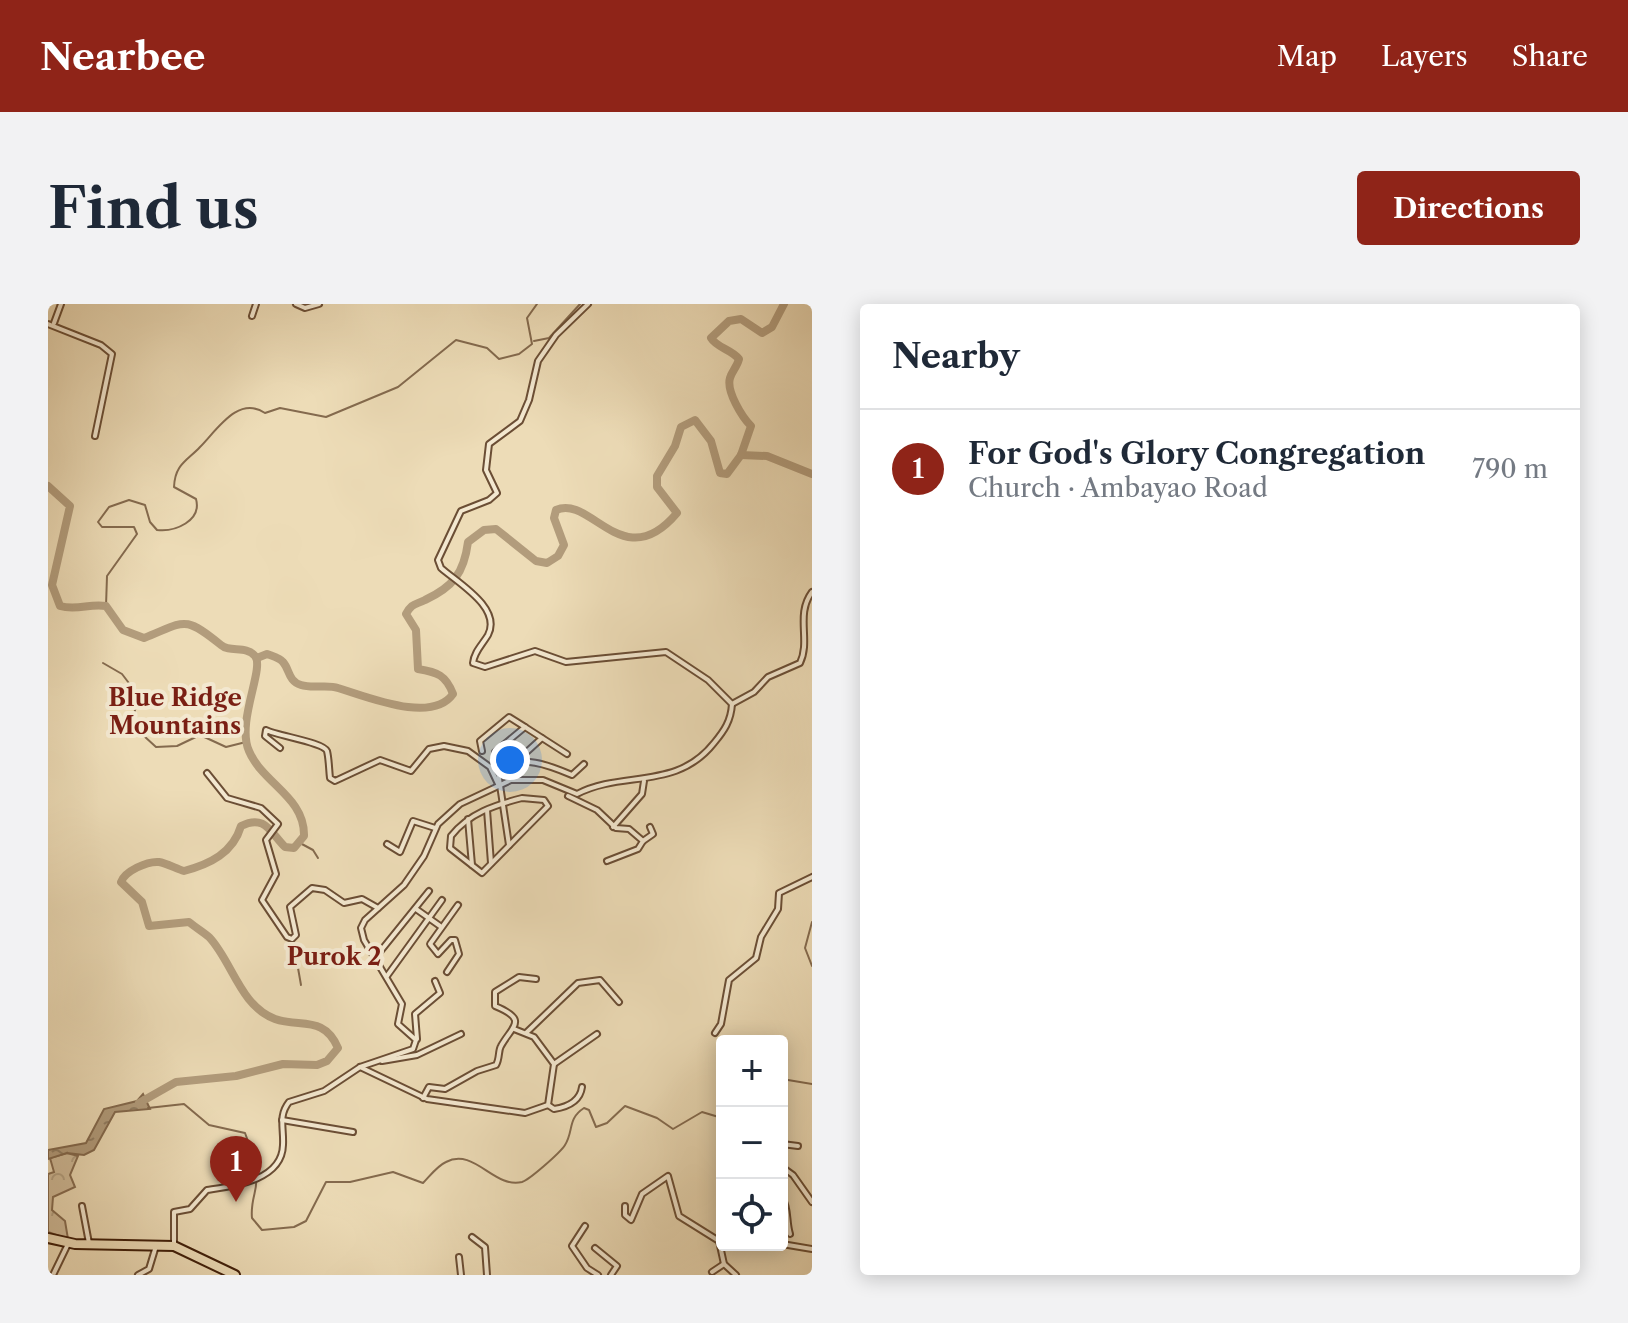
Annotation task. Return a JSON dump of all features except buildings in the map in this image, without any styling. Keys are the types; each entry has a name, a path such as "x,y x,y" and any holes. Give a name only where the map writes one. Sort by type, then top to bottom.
{"highway":[{"path":"48,1238 68,1244 174,1246 232,1275"}],"street":[{"path":"61,304 51,324 112,354 95,436"},
{"path":"252,316 256,304"},
{"path":"296,304 305,308 319,304"},
{"path":"588,304 556,335 538,361 529,400 520,421 489,444 486,470 497,493 489,500 468,505 458,515 438,560 449,575 485,607 490,618 488,634 473,657 478,667 535,651 566,662 666,652 708,680 732,704"},
{"path":"416,1040 398,1024 402,1004 361,928 410,878 435,828 460,804 499,783 543,780 577,794 599,783 644,780 688,766 704,756 726,728 732,704 777,672 796,667 802,658 803,615 812,592"},
{"path":"482,751 480,741 509,717 567,754"},
{"path":"509,845 505,802 495,752 525,727"},
{"path":"280,748 265,736 265,731 275,736 321,745 326,750 330,778 335,781 380,760 411,771 429,749 444,746 468,751 490,767 499,783"},
{"path":"518,759 542,738"},
{"path":"496,764 518,759 550,764 572,775 584,764"},
{"path":"207,773 227,798 254,805 271,815 278,824 266,843 276,874 262,904 287,937 292,939 296,935 290,907 312,888 325,890 344,903 362,899 378,908"},
{"path":"613,827 642,794 644,780"},
{"path":"568,796 597,810 613,827 629,829 643,841"},
{"path":"531,797 548,804 480,873 450,848 449,841 468,819 487,808 531,797"},
{"path":"487,808 491,863"},
{"path":"468,819 472,868"},
{"path":"387,844 399,853 413,821 435,828"},
{"path":"607,861 638,849 653,834 650,827"},
{"path":"715,1033 721,1024 729,980 756,958 761,937 778,909 779,893 812,877"},
{"path":"375,958 429,891"},
{"path":"387,976 442,900"},
{"path":"447,972 459,954 453,939 438,954 430,946 458,905"},
{"path":"416,909 441,927"},
{"path":"514,1029 510,1013 495,1006 495,992 519,977 536,979"},
{"path":"526,1033 582,981 600,980 619,1002"},
{"path":"174,1246 174,1212 190,1209 207,1190 231,1189 254,1180 283,1150 282,1120 289,1102 324,1091 360,1067 413,1049 416,1040 415,1014 440,993 435,981"},
{"path":"514,1029 538,1041 554,1064 548,1105"},
{"path":"423,1098 429,1087 445,1089 477,1071 496,1065 499,1048 514,1029"},
{"path":"380,1060 417,1055 461,1034"},
{"path":"554,1064 597,1034"},
{"path":"360,1067 423,1098 525,1113 548,1105"},
{"path":"548,1105 554,1109 571,1104 579,1098 582,1087"},
{"path":"282,1120 353,1132"},
{"path":"788,1145 798,1146"},
{"path":"788,1171 812,1202"},
{"path":"625,1206 625,1215 632,1219 642,1194 668,1176 674,1186 676,1212 687,1224 719,1241 724,1264 736,1275"},
{"path":"82,1206 90,1245"},
{"path":"585,1226 572,1246 587,1268 598,1275"},
{"path":"788,1226 790,1234"},
{"path":"472,1237 485,1247 487,1275"},
{"path":"53,1275 68,1244"},
{"path":"788,1245 812,1249"},
{"path":"138,1275 149,1269 156,1246"},
{"path":"595,1248 617,1266 611,1275"},
{"path":"459,1257 461,1275"},
{"path":"712,1272 724,1264"}],"green space":[{"path":"67,1153 78,1156 70,1175 75,1187 53,1197 52,1210 65,1221 68,1239 48,1232 48,1174 54,1172 50,1158"}],"water":[{"path":"143,1094 150,1109 115,1112 94,1150 84,1155 67,1153 48,1159 48,1150 86,1143 104,1109 137,1101"}],"waterway":[{"path":"106,606 107,576 137,534 134,527 102,527 98,522 109,507 129,500 145,505 150,522 157,530 186,524 195,513 196,499 174,487 177,473 182,464 237,411 246,408 265,413 280,408 326,417 398,387 456,340 487,348 499,359 519,354 532,344 527,318 537,304"},
{"path":"534,341 549,338 580,304"},
{"path":"257,658 267,654 280,659 294,681 306,686 334,687 382,702 415,708 443,703 453,694 447,682 436,673 418,669 416,630 406,614 410,608 435,595 456,578 464,562 468,542 484,530 496,529 536,561 547,563 558,556 564,545 554,518 556,510 569,508 624,536 640,537 658,531 677,513 657,487 657,476 675,446 681,427 695,420 711,441 720,473 727,474 741,455 751,426 730,390 730,378 739,359 711,338 729,321 741,319 762,333 772,327 784,304"},
{"path":"741,455 767,456 812,474"},
{"path":"48,486 70,506 52,585 60,606 106,606 123,630 144,638 176,625 191,625 229,649 243,650 255,656 256,672 246,726 249,751 255,763 291,801 302,823 304,836 294,848 285,847 262,823 249,823 241,826 226,850 203,865 184,871 162,863 149,863 132,871 121,882 142,902 149,926 189,922 209,937 245,994 263,1013 275,1019 319,1027 326,1031 338,1048 327,1061 317,1065 283,1064 236,1076 176,1082 139,1103"},
{"path":"103,663 122,674 138,695 132,725 156,747 177,746 200,735 226,747 246,742"},
{"path":"300,843 313,850 318,858"},
{"path":"812,922 805,948 812,966"},
{"path":"298,968 301,985"},
{"path":"788,1080 812,1084"},
{"path":"148,1108 184,1104 209,1125 245,1133 249,1144 240,1161 249,1167 256,1180 252,1218 262,1230 294,1227 306,1221 326,1182 350,1182 393,1172 423,1183 440,1166 456,1159 475,1164 502,1180 522,1182 562,1149 575,1116 584,1108 589,1110 596,1127 607,1123 625,1106 657,1118 673,1129 702,1112 716,1116"}],"place":[{"name":"For God's Glory Congregation","path":"236,1202"}],"district":[{"name":"Blue Ridge Mountains","path":"175,712"},
{"name":"Purok 2","path":"334,957"}]}
